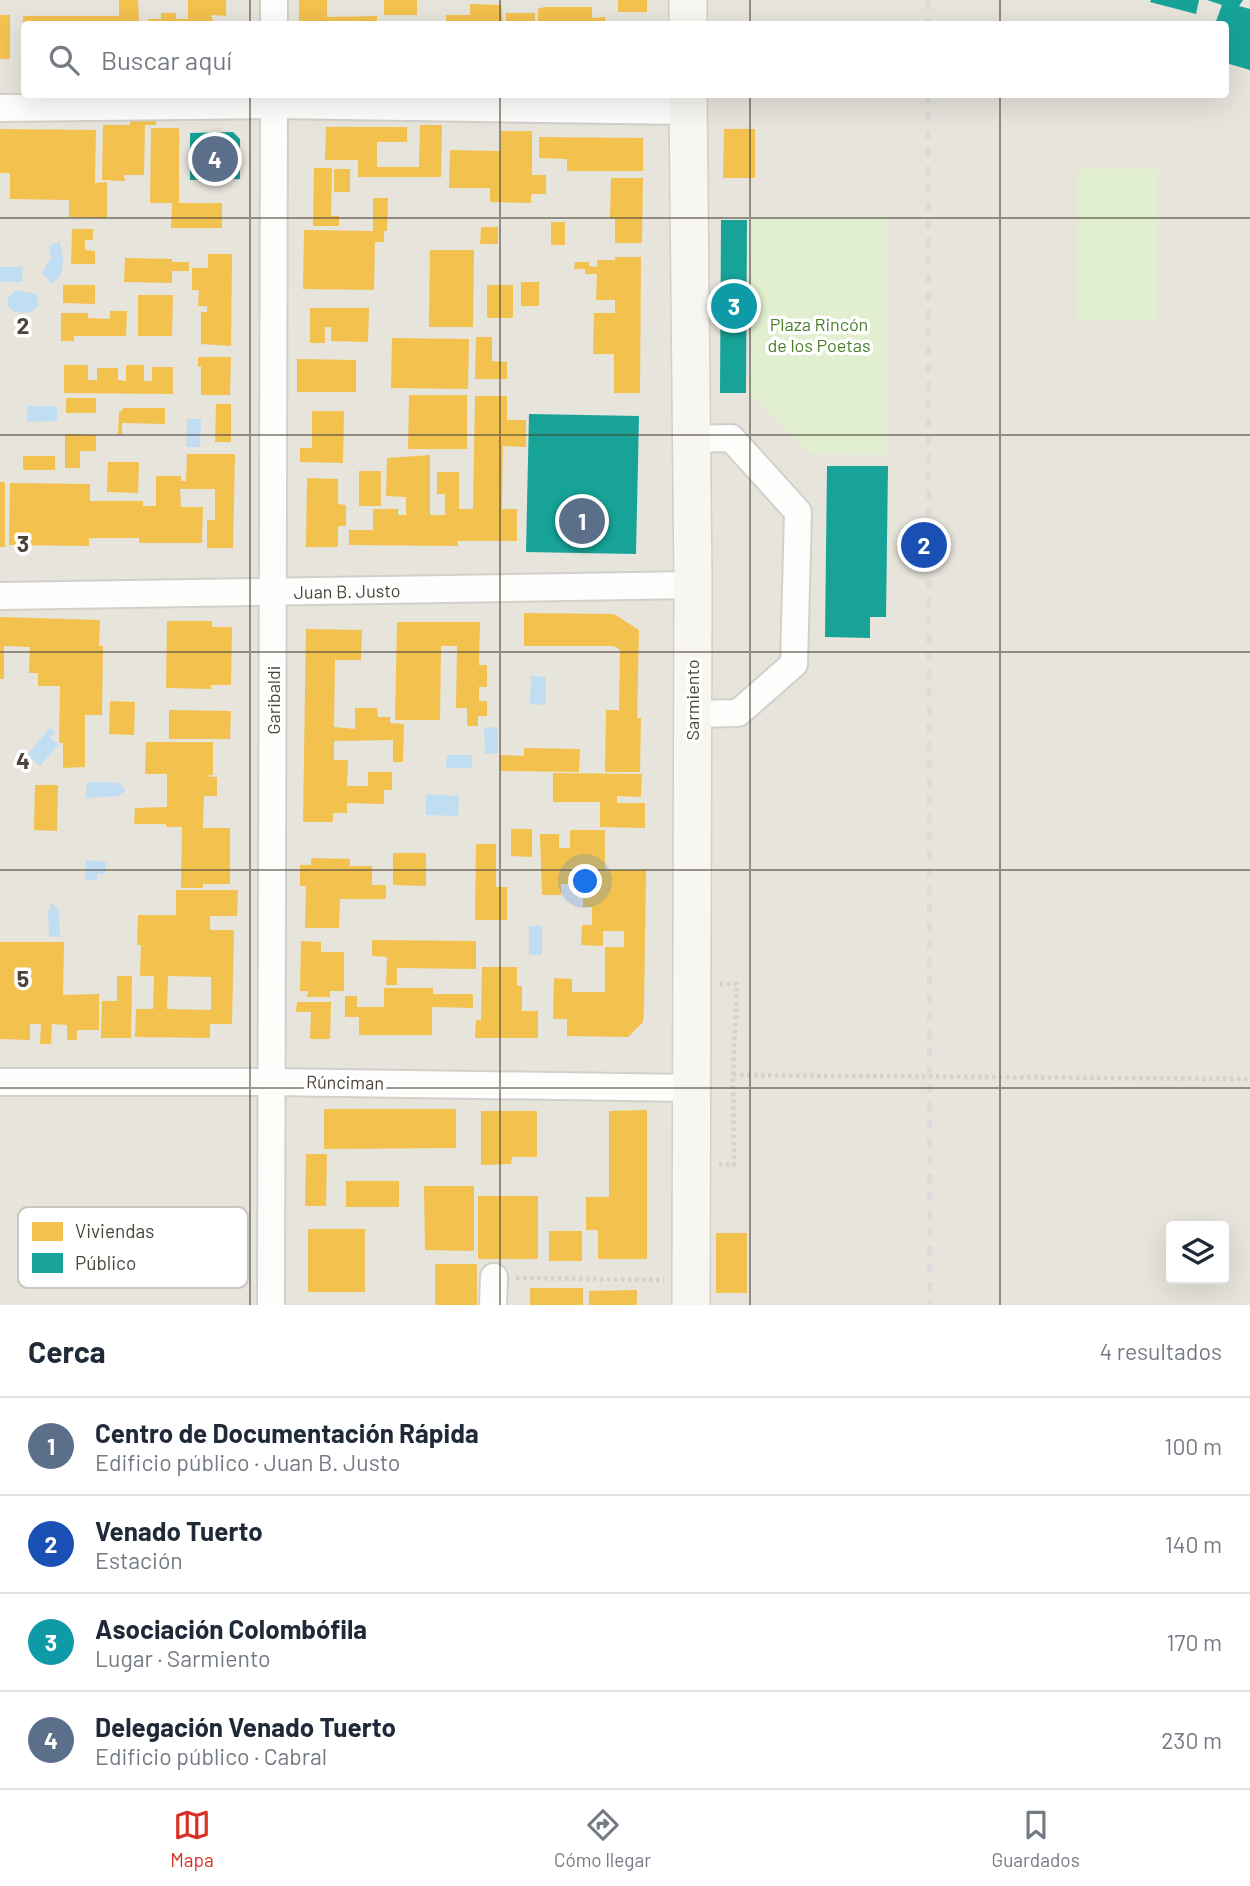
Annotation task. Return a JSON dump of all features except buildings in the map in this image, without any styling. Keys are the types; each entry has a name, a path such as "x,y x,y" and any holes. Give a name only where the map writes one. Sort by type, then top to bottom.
{"street":[{"path":"274,0 274,21"},
{"path":"688,0 688,21"},
{"path":"0,108 274,100 688,103"},
{"name":"Garibaldi","path":"271,1305 274,100"},
{"name":"Sarmiento","path":"688,103 693,585 691,1293"},
{"path":"692,439 731,438 798,512 794,664 738,713 693,714"},
{"name":"Juan B. Justo","path":"0,596 693,585"},
{"name":"Rúnciman","path":"0,1082 272,1082 691,1088"},
{"path":"494,1277 494,1305"}],"path":[{"path":"691,984 737,984 733,1075 734,1165 691,1164"},
{"path":"733,1075 1250,1079"},
{"path":"494,1277 691,1293"}],"shaded area":[{"path":"0,0 1250,0 1250,1305 0,1305"},
{"path":"0,1119 236,1119 236,1207 18,1207 18,1288 235,1288 235,1305 0,1305"}],"green space":[{"path":"1078,169 1158,169 1158,320 1078,321"},
{"name":"Plaza Rincón de los Poetas","path":"887,217 887,455 810,454 750,393 751,219"}],"water":[{"path":"59,241 63,258 62,270 51,283 42,273 51,257 49,247"},
{"path":"0,267 23,267 22,282 0,282"},
{"path":"16,290 36,294 39,306 28,313 14,312 8,306 8,298"},
{"path":"27,406 57,406 57,421 27,422"},
{"path":"187,419 201,419 200,447 186,447"},
{"path":"531,676 546,677 546,705 530,704"},
{"path":"497,727 498,753 485,754 484,728"},
{"path":"50,728 55,732 50,737 58,745 40,766 27,755"},
{"path":"447,755 472,755 472,768 446,768"},
{"path":"87,782 119,783 126,790 119,796 86,798"},
{"path":"426,794 459,796 458,816 426,815"},
{"path":"86,860 106,862 105,874 97,874 97,880 85,879"},
{"path":"52,903 59,910 60,937 49,936 48,912"},
{"path":"529,926 542,926 542,955 529,955"}],"railway":[{"path":"928,0 928,21"},
{"path":"928,98 930,1305"}],"place":[{"name":"Delegación Venado Tuerto","path":"215,159"},
{"name":"Asociación Colombófila","path":"734,306"},
{"name":"Centro de Documentación Rápida","path":"582,521"},
{"name":"Venado Tuerto","path":"924,545"}]}
